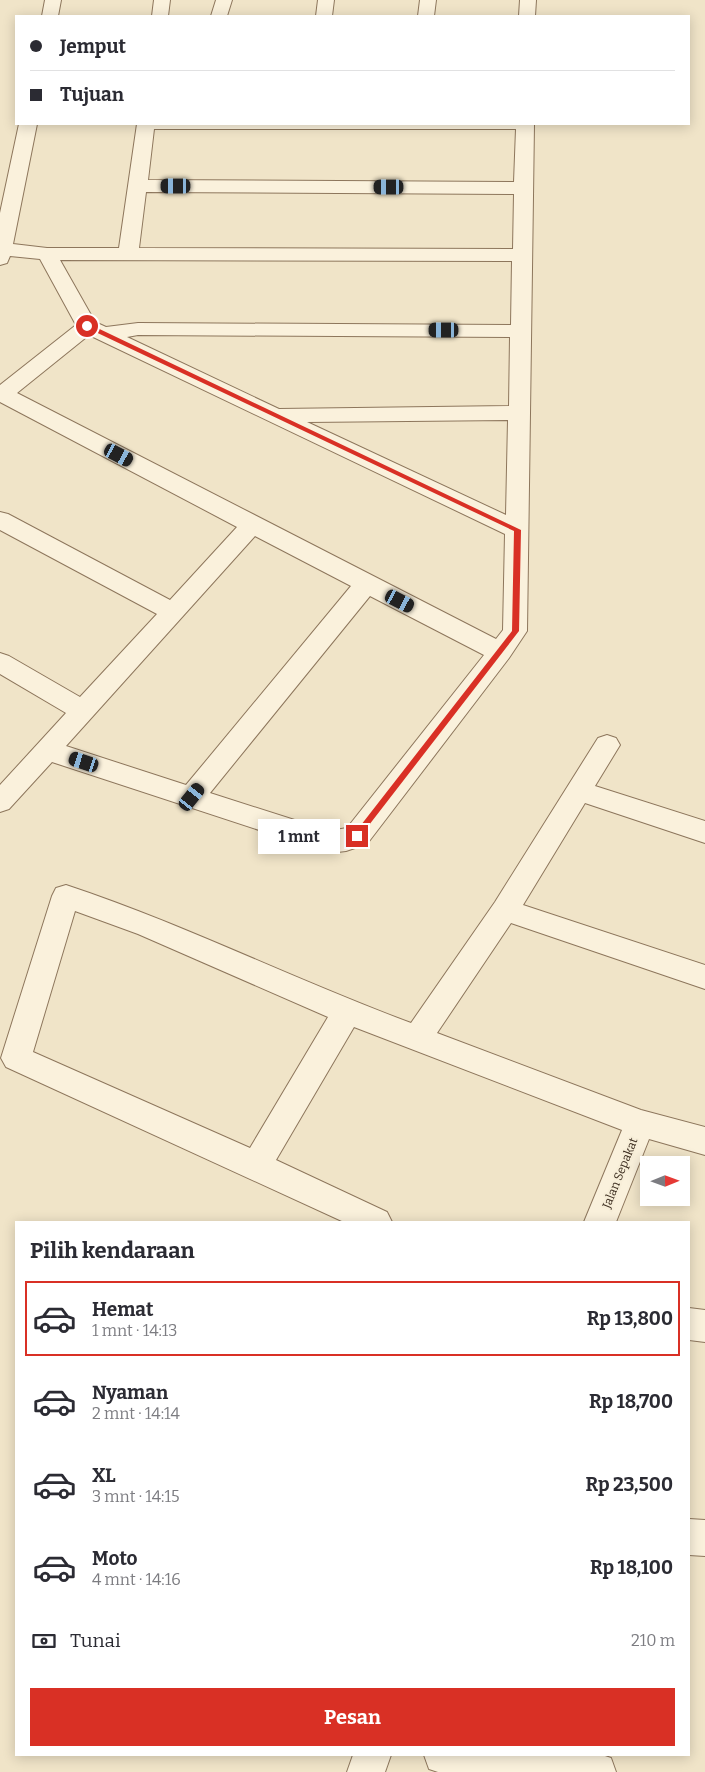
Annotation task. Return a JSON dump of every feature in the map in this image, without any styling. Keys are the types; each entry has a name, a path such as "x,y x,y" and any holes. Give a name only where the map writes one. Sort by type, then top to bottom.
{"street":[{"path":"50,15 53,0"},
{"path":"160,15 162,0"},
{"path":"219,15 224,0"},
{"path":"324,15 326,0"},
{"path":"426,15 428,0"},
{"path":"527,15 528,0"},
{"path":"28,125 1,252 47,254 523,255"},
{"path":"128,254 146,125"},
{"path":"47,750 329,842 346,840 357,836 500,652 515,631 525,125"},
{"path":"137,186 524,188"},
{"path":"47,254 96,330 517,530"},
{"path":"500,652 1,395 96,330 154,328 521,331"},
{"path":"275,415 520,413"},
{"path":"0,520 173,612"},
{"path":"0,802 252,525"},
{"path":"192,797 366,584"},
{"path":"0,662 83,711"},
{"path":"417,1039 505,910 607,745"},
{"path":"579,791 705,832"},
{"path":"374,1221 16,1058 66,896 148,926 347,1012 417,1039 640,1123 705,1141"},
{"path":"505,910 705,977"},
{"path":"256,1166 347,1012"},
{"name":"Jalan Sepakat","path":"600,1221 640,1123"},
{"path":"690,1324 705,1326"},
{"path":"690,1537 705,1538"},
{"path":"366,1772 372,1756"},
{"path":"452,1756 597,1772"}],"route":[{"path":"87,326 517,530 515,631 357,836"}]}
